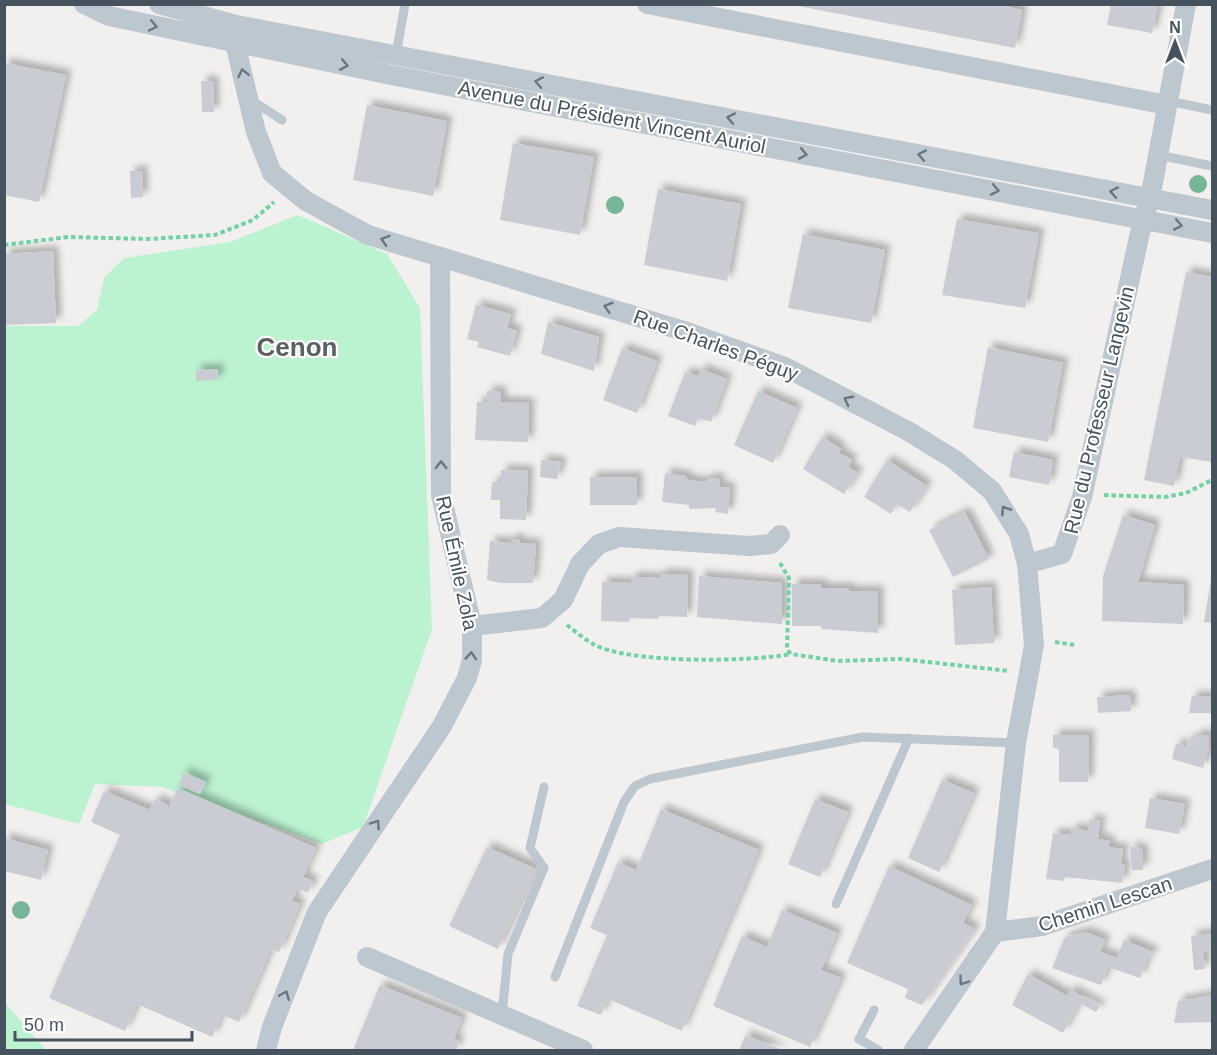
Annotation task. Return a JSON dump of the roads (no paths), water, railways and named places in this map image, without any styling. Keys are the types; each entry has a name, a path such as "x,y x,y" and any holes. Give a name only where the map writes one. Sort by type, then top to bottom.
{"street":[{"name":"Avenue du Président Vincent Auriol","path":"84,4 109,16 396,54 1212,210"},
{"name":"Avenue du Président Vincent Auriol","path":"159,4 236,34 391,75 1212,233"},
{"path":"647,4 1168,103"},
{"path":"1143,219 1150,199 1186,4"},
{"path":"236,34 256,132 272,173 306,201 368,235 440,259"},
{"name":"Rue du Professeur Langevin","path":"1027,564 1062,554 1083,494 1143,219"},
{"name":"Rue Charles Péguy","path":"440,259 684,331 785,367 908,431 955,460 993,491 1019,534 1027,564"},
{"name":"Rue Émile Zola","path":"266,1050 272,1027 317,912 442,726 467,678 472,660 472,626 441,495 440,259"},
{"path":"472,626 543,618 563,600 580,564 599,544 619,537 750,546 775,540"},
{"path":"914,1050 995,932 1016,743 1034,645 1027,564"},
{"name":"Chemin Lescan","path":"995,932 1042,926 1212,868"},
{"path":"367,957 502,1015 560,1046 583,1050"}],"lane":[{"path":"391,75 405,4"},
{"path":"248,98 282,120"},
{"path":"1168,103 1212,110"},
{"path":"1158,155 1212,166"},
{"path":"555,977 624,802 635,786 650,779 863,736 1016,743"},
{"path":"836,904 909,738"},
{"path":"502,1015 508,954 544,868 530,848 544,787"},
{"path":"874,1010 859,1039 878,1050"}],"district":[{"name":"Cenon","path":"297,347"}]}
